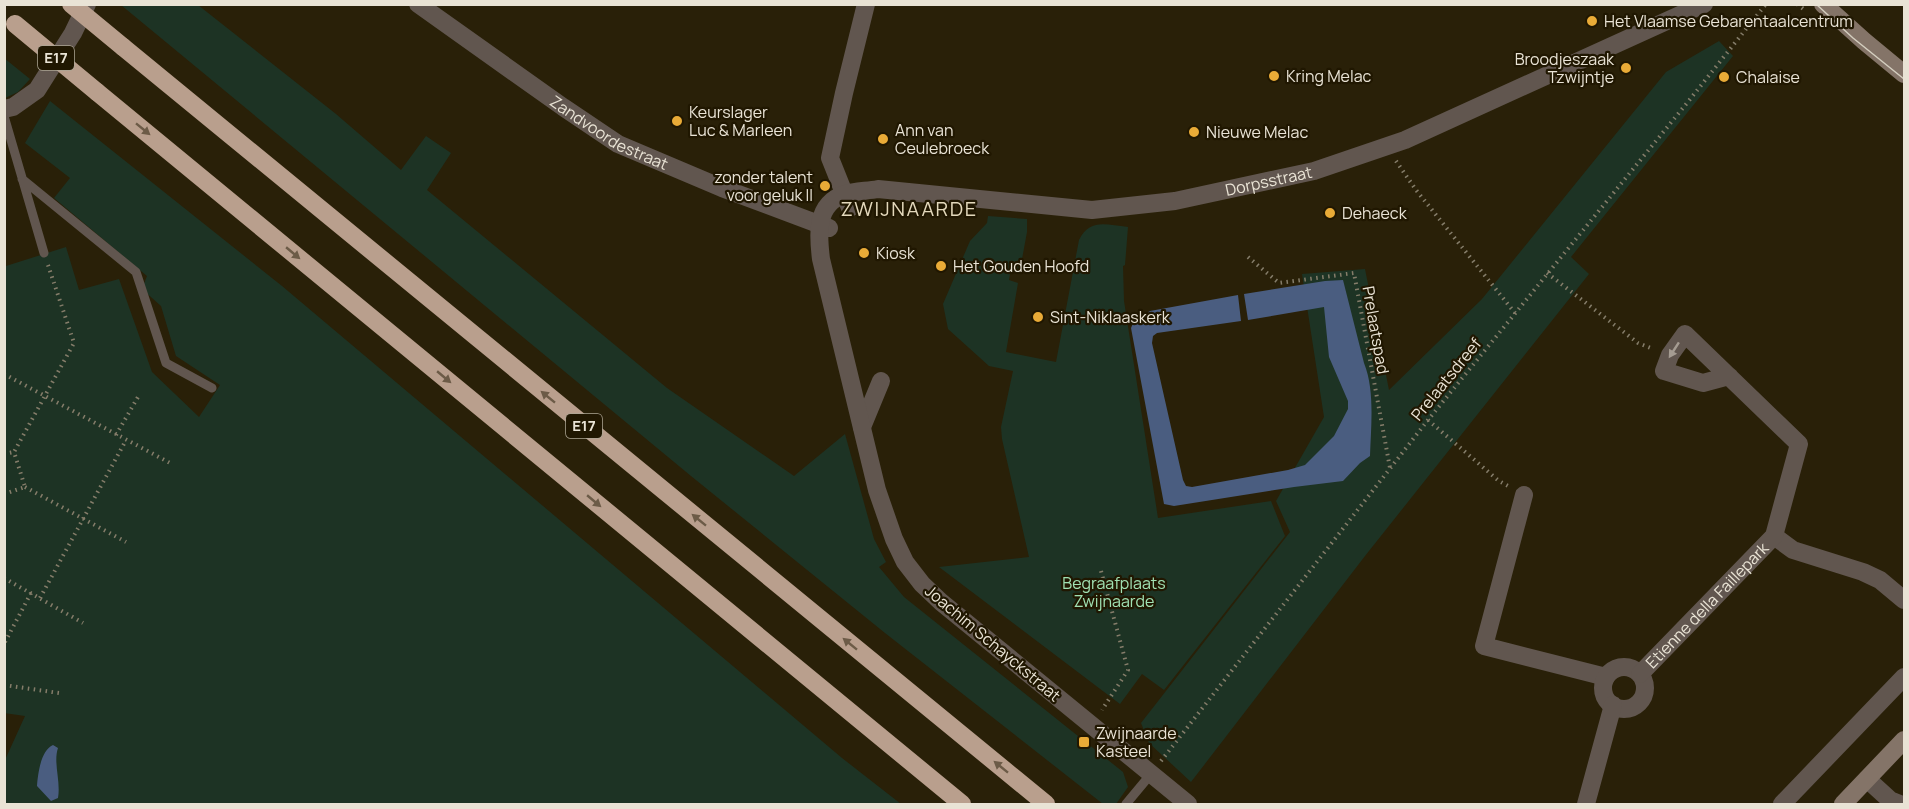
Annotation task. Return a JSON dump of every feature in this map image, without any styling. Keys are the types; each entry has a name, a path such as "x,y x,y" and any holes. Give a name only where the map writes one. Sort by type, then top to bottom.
{"highway":[{"name":"E17","path":"71,4 1046,804"},
{"name":"E17","path":"10,20 962,804"}],"street":[{"path":"4,109 13,107 38,90 73,33 87,4"},
{"name":"Zandvoordestraat","path":"418,4 618,144 722,188 825,227"},
{"path":"825,227 824,210 833,201 847,201 830,158 866,4"},
{"name":"Dorpsstraat","path":"847,201 878,189 948,203 1092,210 1163,203 1314,171 1387,147 1704,4"},
{"path":"1822,4 1905,74"},
{"name":"Joachim Schayckstraat","path":"825,227 821,259 877,490 894,539 905,562 941,602 1188,804"},
{"name":"Etienne della Faillepark","path":"1640,674 1774,536 1799,444 1685,334 1670,355"},
{"path":"1670,355 1664,371 1703,383 1729,376"},
{"path":"862,427 881,381"},
{"path":"1524,495 1484,646 1606,677 1603,689 1605,696 1613,705 1586,804"},
{"name":"Etienne della Faillepark","path":"1774,536 1793,550 1863,572 1880,580 1905,600"},
{"name":"Etienne della Faillepark","path":"1606,677 1620,667 1634,669 1644,680 1644,694 1638,703 1626,708 1613,705"},
{"path":"1782,804 1905,677"},
{"path":"1843,804 1905,740"},
{"path":"1867,779 1890,800 1900,804"}],"lane":[{"path":"4,116 44,253"},
{"path":"22,179 136,272 166,363 212,388"},
{"path":"1126,804 1151,774"}],"path":[{"name":"Prelaatsdreef","path":"1151,774 1428,420 1688,103 1766,4"},
{"path":"1387,147 1416,190 1515,313"},
{"path":"44,253 74,343 14,452 25,487 126,542"},
{"name":"Prelaatspad","path":"1248,257 1279,283 1354,273 1390,469"},
{"path":"1547,273 1638,343 1670,355"},
{"path":"4,374 170,463"},
{"path":"116,435 138,397"},
{"path":"1428,420 1499,481 1524,495"},
{"path":"40,598 126,440"},
{"path":"4,454 14,452"},
{"path":"4,494 25,487"},
{"path":"1090,725 1113,695 1128,670 1101,571"},
{"path":"4,578 83,623"},
{"path":"5,642 31,593"},
{"path":"4,685 59,693"}],"green space":[{"path":"121,5 198,5 336,114 401,170 426,136 451,153 427,190 667,388 794,476 845,434 874,539 886,562 879,567 904,597 1123,772 1128,787 1116,804 1103,804 885,633 691,476"},
{"path":"1719,41 1733,56 1571,257 1589,274 1365,556 1191,782 1149,743 1141,723 1290,532 1276,501 1324,417 1302,274 1365,269 1389,390 1482,299 1666,72"},
{"path":"4,58 30,79 18,92 5,98"},
{"path":"50,101 282,286 842,758 901,804 5,804 5,760 25,716 4,713 6,266 66,247 79,290 119,279 152,372 199,417 220,385 176,356 161,306 142,289 147,276 54,198 70,178 25,143"},
{"name":"Begraafplaats Zwijnaarde","path":"988,216 1027,219 1020,270 1011,268 1009,280 1018,283 1006,352 1056,362 1079,240 1088,228 1099,224 1128,227 1125,265 1123,266 1124,301 1158,518 1271,501 1285,536 1164,690 1142,674 1120,704 939,567 1029,557 1002,439 1001,427 1013,371 989,366 948,329 943,304 970,241 987,223"}],"water":[{"path":"1343,280 1370,385 1372,408 1370,456 1343,481 1174,506 1164,504 1131,328 1134,321 1150,311 1238,295 1241,321 1157,333 1153,336 1152,343 1183,480 1186,486 1192,487 1288,470 1305,465 1334,436 1348,409 1348,401 1329,357 1324,307 1248,320 1244,294"},
{"path":"53,745 58,748 56,760 59,792 58,798 51,801 37,786 43,757"}],"tram line":[{"path":"1816,4 1853,38 1904,79"}],"place":[{"name":"Het Vlaamse Gebarentaalcentrum","path":"1592,21"},
{"name":"Broodjeszaak Tzwijntje","path":"1626,68"},
{"name":"Kring Melac","path":"1274,76"},
{"name":"Chalaise","path":"1724,77"},
{"name":"Keurslager Luc & Marleen","path":"677,121"},
{"name":"Nieuwe Melac","path":"1194,132"},
{"name":"Ann van Ceulebroeck","path":"883,139"},
{"name":"zonder talent voor geluk II","path":"825,186"},
{"name":"Dehaeck","path":"1330,213"},
{"name":"Kiosk","path":"864,253"},
{"name":"Het Gouden Hoofd","path":"941,266"},
{"name":"Sint-Niklaaskerk","path":"1038,317"},
{"name":"Zwijnaarde Kasteel","path":"1084,742"}],"district":[{"name":"ZWIJNAARDE","path":"909,209"}]}
